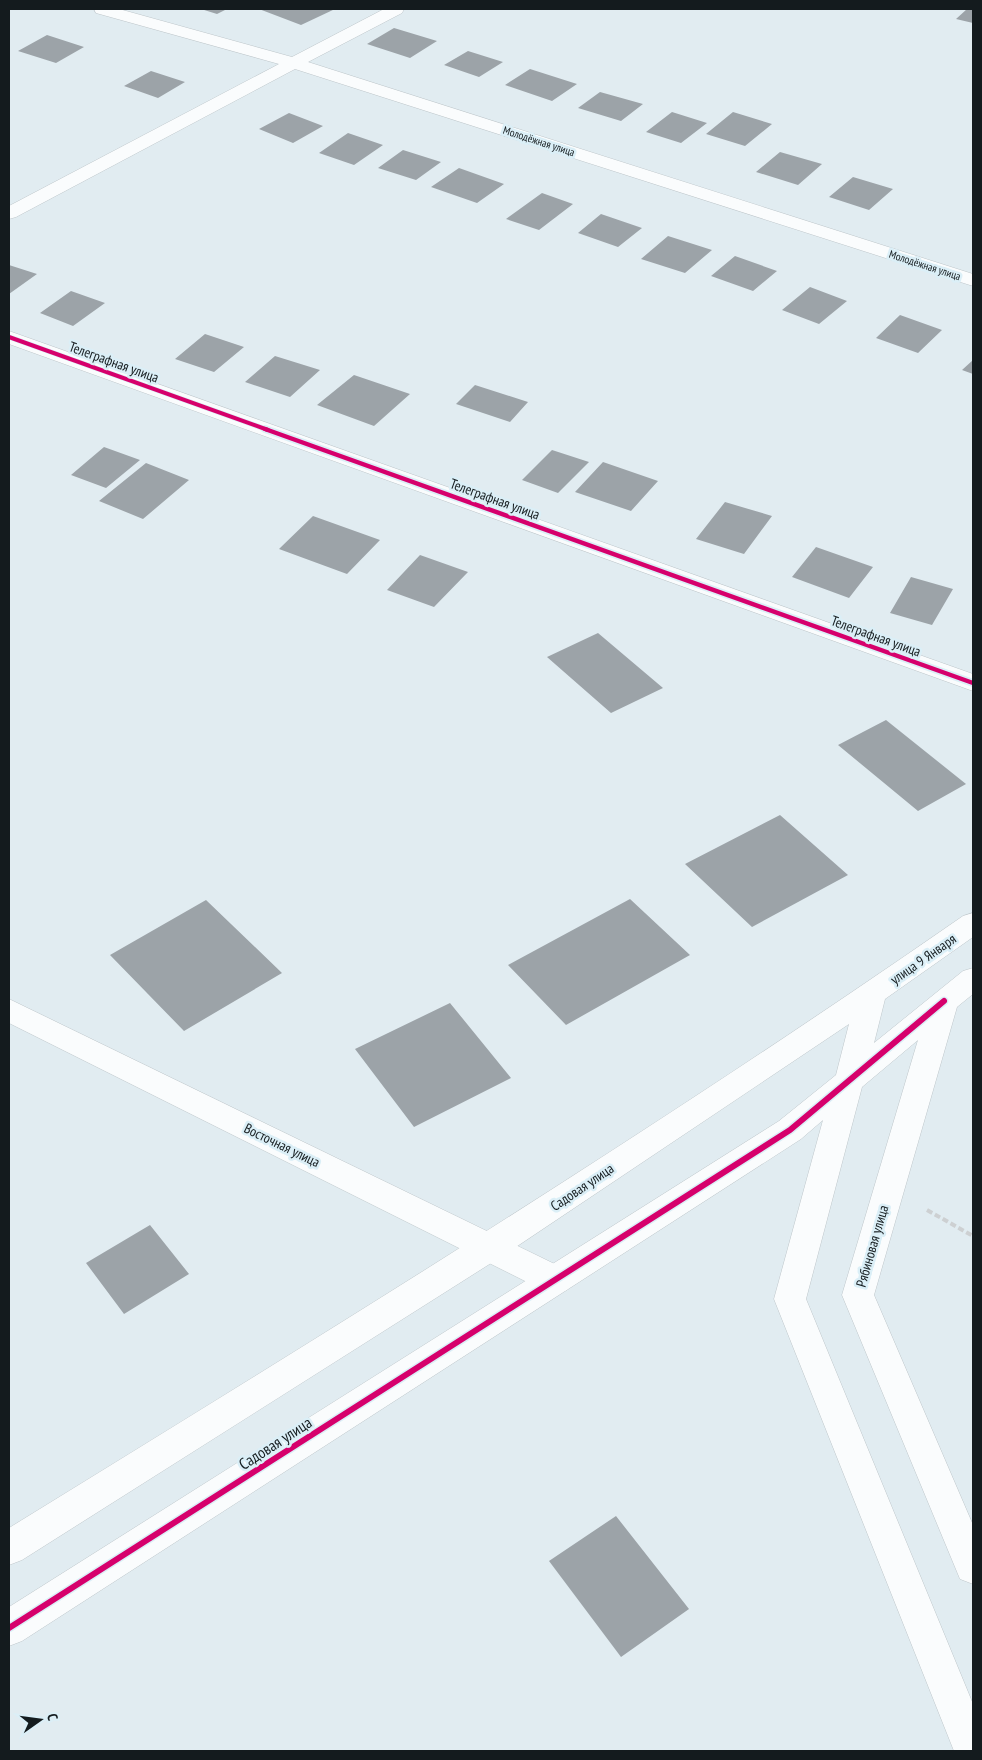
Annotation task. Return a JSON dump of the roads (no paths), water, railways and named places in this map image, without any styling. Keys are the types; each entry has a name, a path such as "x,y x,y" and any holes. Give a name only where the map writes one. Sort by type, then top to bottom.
{"street":[{"name":"Молодёжная улица","path":"102,9 294,63 973,280"},
{"path":"9,213 396,9"},
{"name":"Телеграфная улица","path":"9,337 973,683"},
{"name":"улица 9 Января","path":"872,995 973,923"},
{"path":"944,1001 973,979"},
{"path":"872,995 790,1299 973,1750"},
{"name":"Садовая улица","path":"9,1548 547,1211 872,995"},
{"name":"Садовая улица","path":"9,1628 790,1130 944,1001"},
{"name":"Рябиновая улица","path":"944,1001 858,1295 973,1567"},
{"name":"Восточная улица","path":"9,1010 555,1280"}]}
